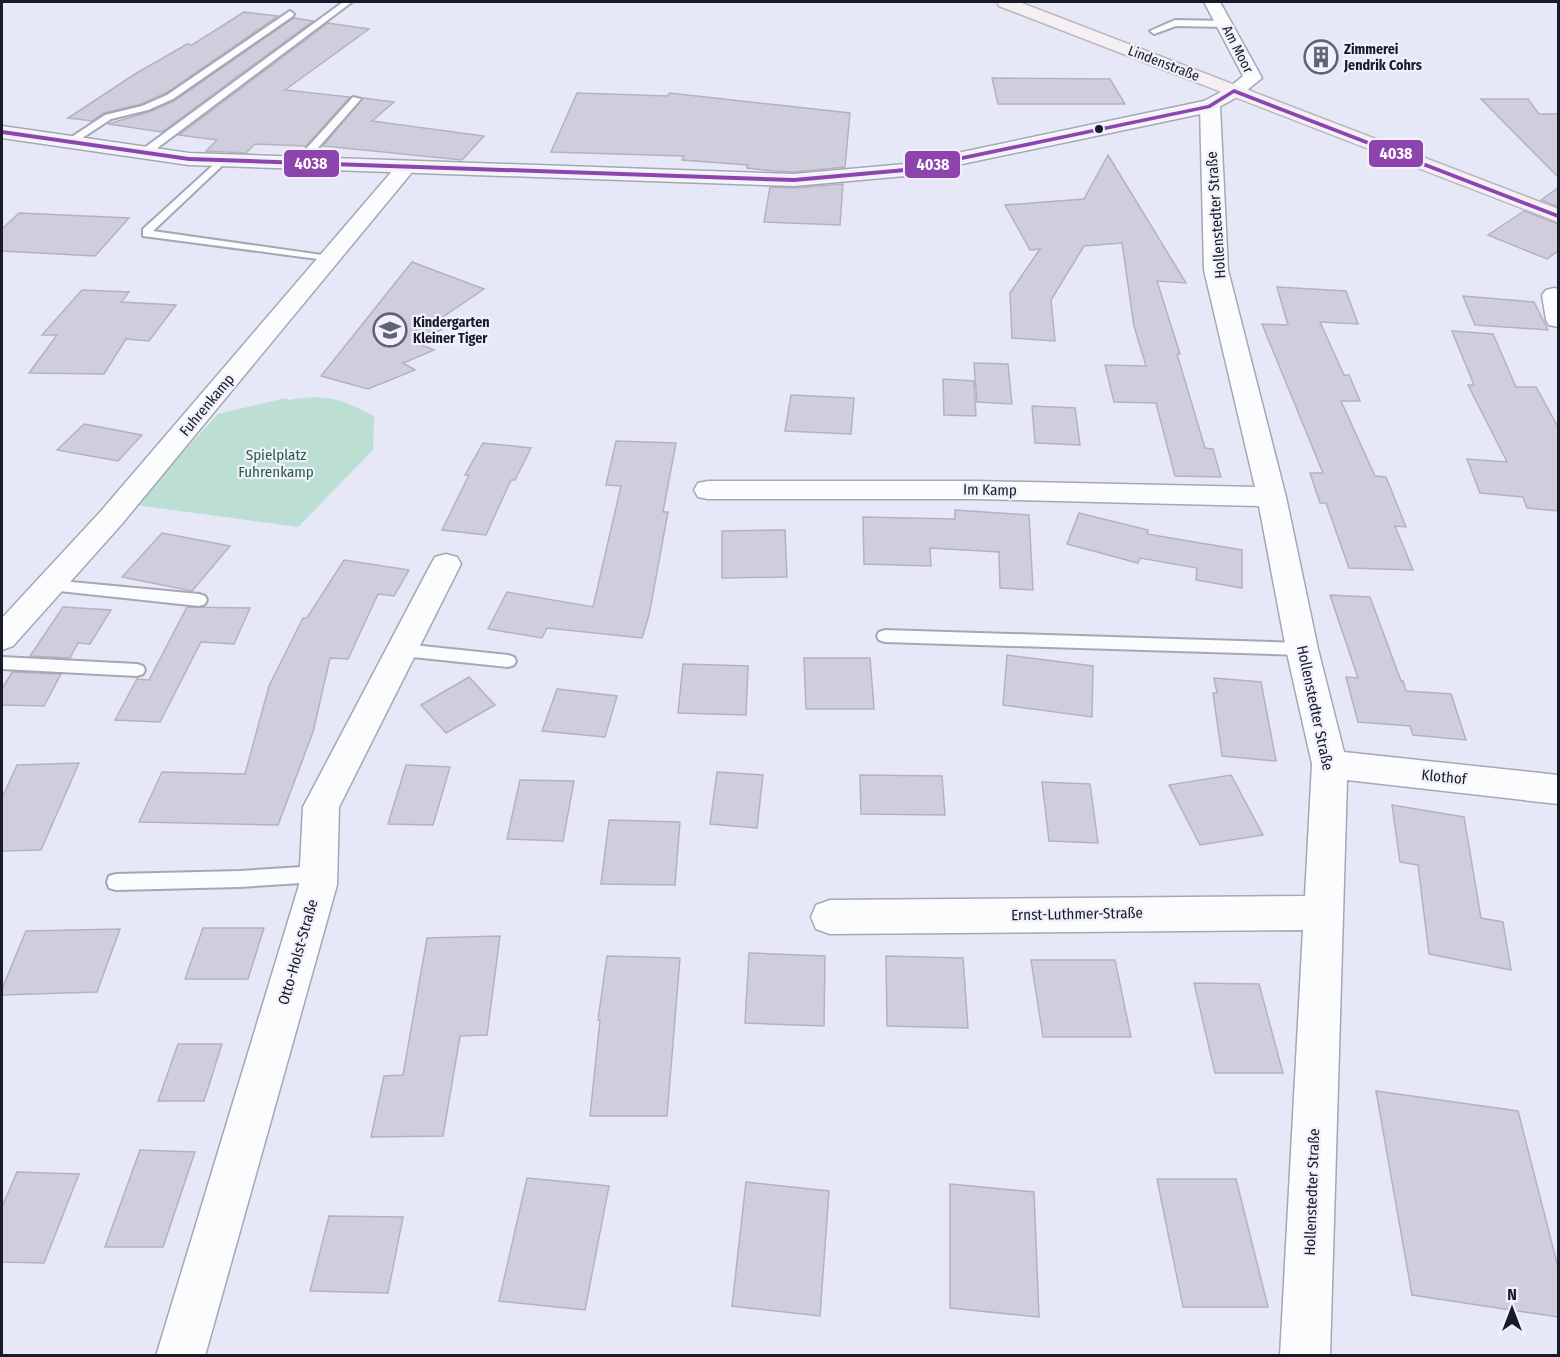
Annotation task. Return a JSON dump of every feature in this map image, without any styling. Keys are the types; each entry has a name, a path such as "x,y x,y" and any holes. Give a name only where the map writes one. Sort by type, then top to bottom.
{"main road":[{"name":"Lindenstraße","path":"1005,2 1558,216"}],"street":[{"name":"Am Moor","path":"1212,2 1226,24 1253,78 1234,90"},
{"path":"2,132 189,159 221,161 794,180 905,170 1210,106 1234,90"},
{"name":"Hollenstedter Straße","path":"1210,106 1216,270 1272,497 1302,649 1330,764 1305,1356"},
{"name":"Fuhrenkamp","path":"2,638 111,519 406,167"},
{"path":"1554,295 1558,320"},
{"name":"Im Kamp","path":"708,490 976,490 1272,497"},
{"name":"Otto-Holst-Straße","path":"180,1356 318,885 321,807 446,564"},
{"name":"Klothof","path":"1330,764 1558,789"},
{"name":"Ernst-Luthmer-Straße","path":"830,916 1323,913"}],"lane":[{"path":"144,153 348,2"},
{"path":"69,142 108,117 145,108 170,97 290,14"},
{"path":"1154,31 1175,23 1226,24"},
{"path":"299,163 356,99"},
{"path":"221,161 162,216 147,231 147,234 329,259"},
{"path":"50,585 199,600"},
{"path":"885,636 1302,649"},
{"path":"403,650 508,662"},
{"path":"2,663 137,670"},
{"path":"116,882 240,879 318,874"}],"green space":[{"name":"Spielplatz Fuhrenkamp","path":"314,397 333,399 374,416 373,450 298,527 135,505 218,414 286,398 289,400"}],"building":[{"path":"244,12 278,16 166,93 141,104 104,113 92,121 68,118 135,74 187,44 192,45"},
{"path":"294,18 313,21 162,132 108,124 149,112 174,101"},
{"path":"328,23 369,29 285,90 350,97 306,146 255,144 246,153 206,151 217,140 179,135"},
{"path":"992,78 1110,79 1125,104 998,104"},
{"path":"577,93 667,96 670,93 850,113 845,167 794,172 773,171 747,168 748,165 682,160 684,156 551,152"},
{"path":"363,98 394,102 372,121 484,136 462,160 323,146"},
{"path":"1481,99 1528,99 1539,114 1558,114 1558,177"},
{"path":"1108,155 1186,283 1157,281 1180,354 1177,354 1205,448 1213,449 1221,477 1175,476 1156,403 1114,402 1105,365 1146,366 1134,326 1122,243 1084,246 1051,300 1055,341 1012,338 1010,293 1040,249 1030,250 1005,205 1084,199"},
{"path":"843,184 840,225 764,222 770,187 794,188"},
{"path":"1558,188 1558,207 1541,200"},
{"path":"1524,211 1558,224 1558,251 1547,259 1488,235"},
{"path":"19,213 129,218 95,256 2,251 2,229"},
{"path":"412,262 484,289 440,319 446,327 417,343 434,350 403,363 415,370 368,389 321,376"},
{"path":"1277,287 1346,291 1358,324 1320,322 1344,375 1349,375 1360,401 1341,401 1375,476 1386,477 1406,527 1395,526 1413,570 1349,568 1326,503 1320,503 1310,473 1323,473 1262,324 1288,325"},
{"path":"82,290 129,292 121,302 176,305 149,341 126,339 104,374 29,373 57,335 42,335"},
{"path":"1463,296 1534,302 1548,330 1475,325"},
{"path":"1452,331 1493,334 1516,387 1536,387 1558,427 1558,511 1527,508 1523,497 1480,493 1467,459 1507,462 1468,385 1474,385"},
{"path":"974,363 1008,364 1012,404 977,402"},
{"path":"943,379 974,381 976,416 944,415"},
{"path":"791,395 854,398 851,434 785,431"},
{"path":"1032,406 1075,408 1080,445 1035,443"},
{"path":"84,424 142,435 118,461 57,450"},
{"path":"616,441 676,443 663,512 668,512 649,615 642,638 547,628 542,638 488,629 507,592 593,607 621,486 606,485"},
{"path":"483,443 531,448 515,480 511,480 486,535 442,530 469,475 465,475"},
{"path":"955,510 1029,515 1033,590 1000,588 999,552 930,548 931,566 864,564 863,517 955,519"},
{"path":"1079,513 1148,530 1147,534 1242,550 1242,588 1196,580 1197,568 1140,558 1138,563 1067,544"},
{"path":"785,530 787,577 722,578 722,531"},
{"path":"162,533 230,546 192,591 122,577"},
{"path":"344,560 409,570 394,596 378,594 348,659 330,658 313,732 278,825 139,822 162,772 245,774 269,686 303,618 307,618"},
{"path":"1330,595 1370,597 1406,691 1451,694 1466,740 1413,735 1410,726 1358,722 1346,677 1358,678"},
{"path":"63,607 111,610 90,644 78,643 70,658 30,656"},
{"path":"187,607 250,608 234,644 201,642 160,722 115,720 137,679 149,680"},
{"path":"1007,655 1093,666 1092,717 1003,705"},
{"path":"804,658 870,658 874,709 806,709"},
{"path":"683,664 748,666 746,715 678,713"},
{"path":"12,672 61,674 44,706 2,705 2,689"},
{"path":"469,677 495,705 446,733 421,705"},
{"path":"1214,678 1261,682 1276,761 1222,756 1213,693 1217,693"},
{"path":"557,689 617,696 605,737 542,731"},
{"path":"79,763 41,850 2,851 2,798 17,765"},
{"path":"406,765 450,767 433,825 388,824"},
{"path":"717,772 763,775 757,828 710,824"},
{"path":"860,775 942,776 945,815 861,814"},
{"path":"1231,775 1263,835 1200,845 1169,785"},
{"path":"520,780 574,781 563,841 507,839"},
{"path":"1042,782 1090,784 1098,843 1049,841"},
{"path":"1392,805 1464,817 1481,918 1503,922 1511,970 1429,954 1418,865 1400,862"},
{"path":"609,820 680,822 675,885 601,884"},
{"path":"203,928 264,928 248,979 185,979"},
{"path":"120,929 97,992 2,995 2,989 26,931"},
{"path":"500,936 487,1035 460,1036 443,1136 371,1137 384,1076 403,1075 427,938"},
{"path":"749,953 825,956 824,1026 745,1023"},
{"path":"607,956 680,958 667,1116 590,1116 600,1020 598,1020"},
{"path":"886,956 963,958 968,1028 887,1026"},
{"path":"1031,960 1115,960 1131,1037 1043,1037"},
{"path":"1194,983 1259,984 1283,1073 1215,1073"},
{"path":"178,1044 222,1044 204,1101 158,1101"},
{"path":"1376,1091 1518,1111 1558,1267 1558,1317 1412,1295"},
{"path":"140,1150 195,1152 163,1247 105,1247"},
{"path":"17,1172 79,1174 44,1263 2,1262 2,1207"},
{"path":"527,1178 609,1186 585,1310 499,1301"},
{"path":"1157,1179 1236,1179 1268,1307 1183,1307"},
{"path":"746,1182 829,1191 820,1316 732,1306"},
{"path":"950,1184 1034,1192 1039,1317 950,1308"},
{"path":"329,1216 403,1217 388,1293 310,1291"}],"transit line":[{"name":"4038","path":"1234,91 1558,216"},
{"name":"4038","path":"2,132 189,159 794,180 905,170 1210,106 1234,91"}],"place":[{"name":"Zimmerei Jendrik Cohrs","path":"1321,57"},
{"name":"Kindergarten Kleiner Tiger","path":"390,330"}]}
